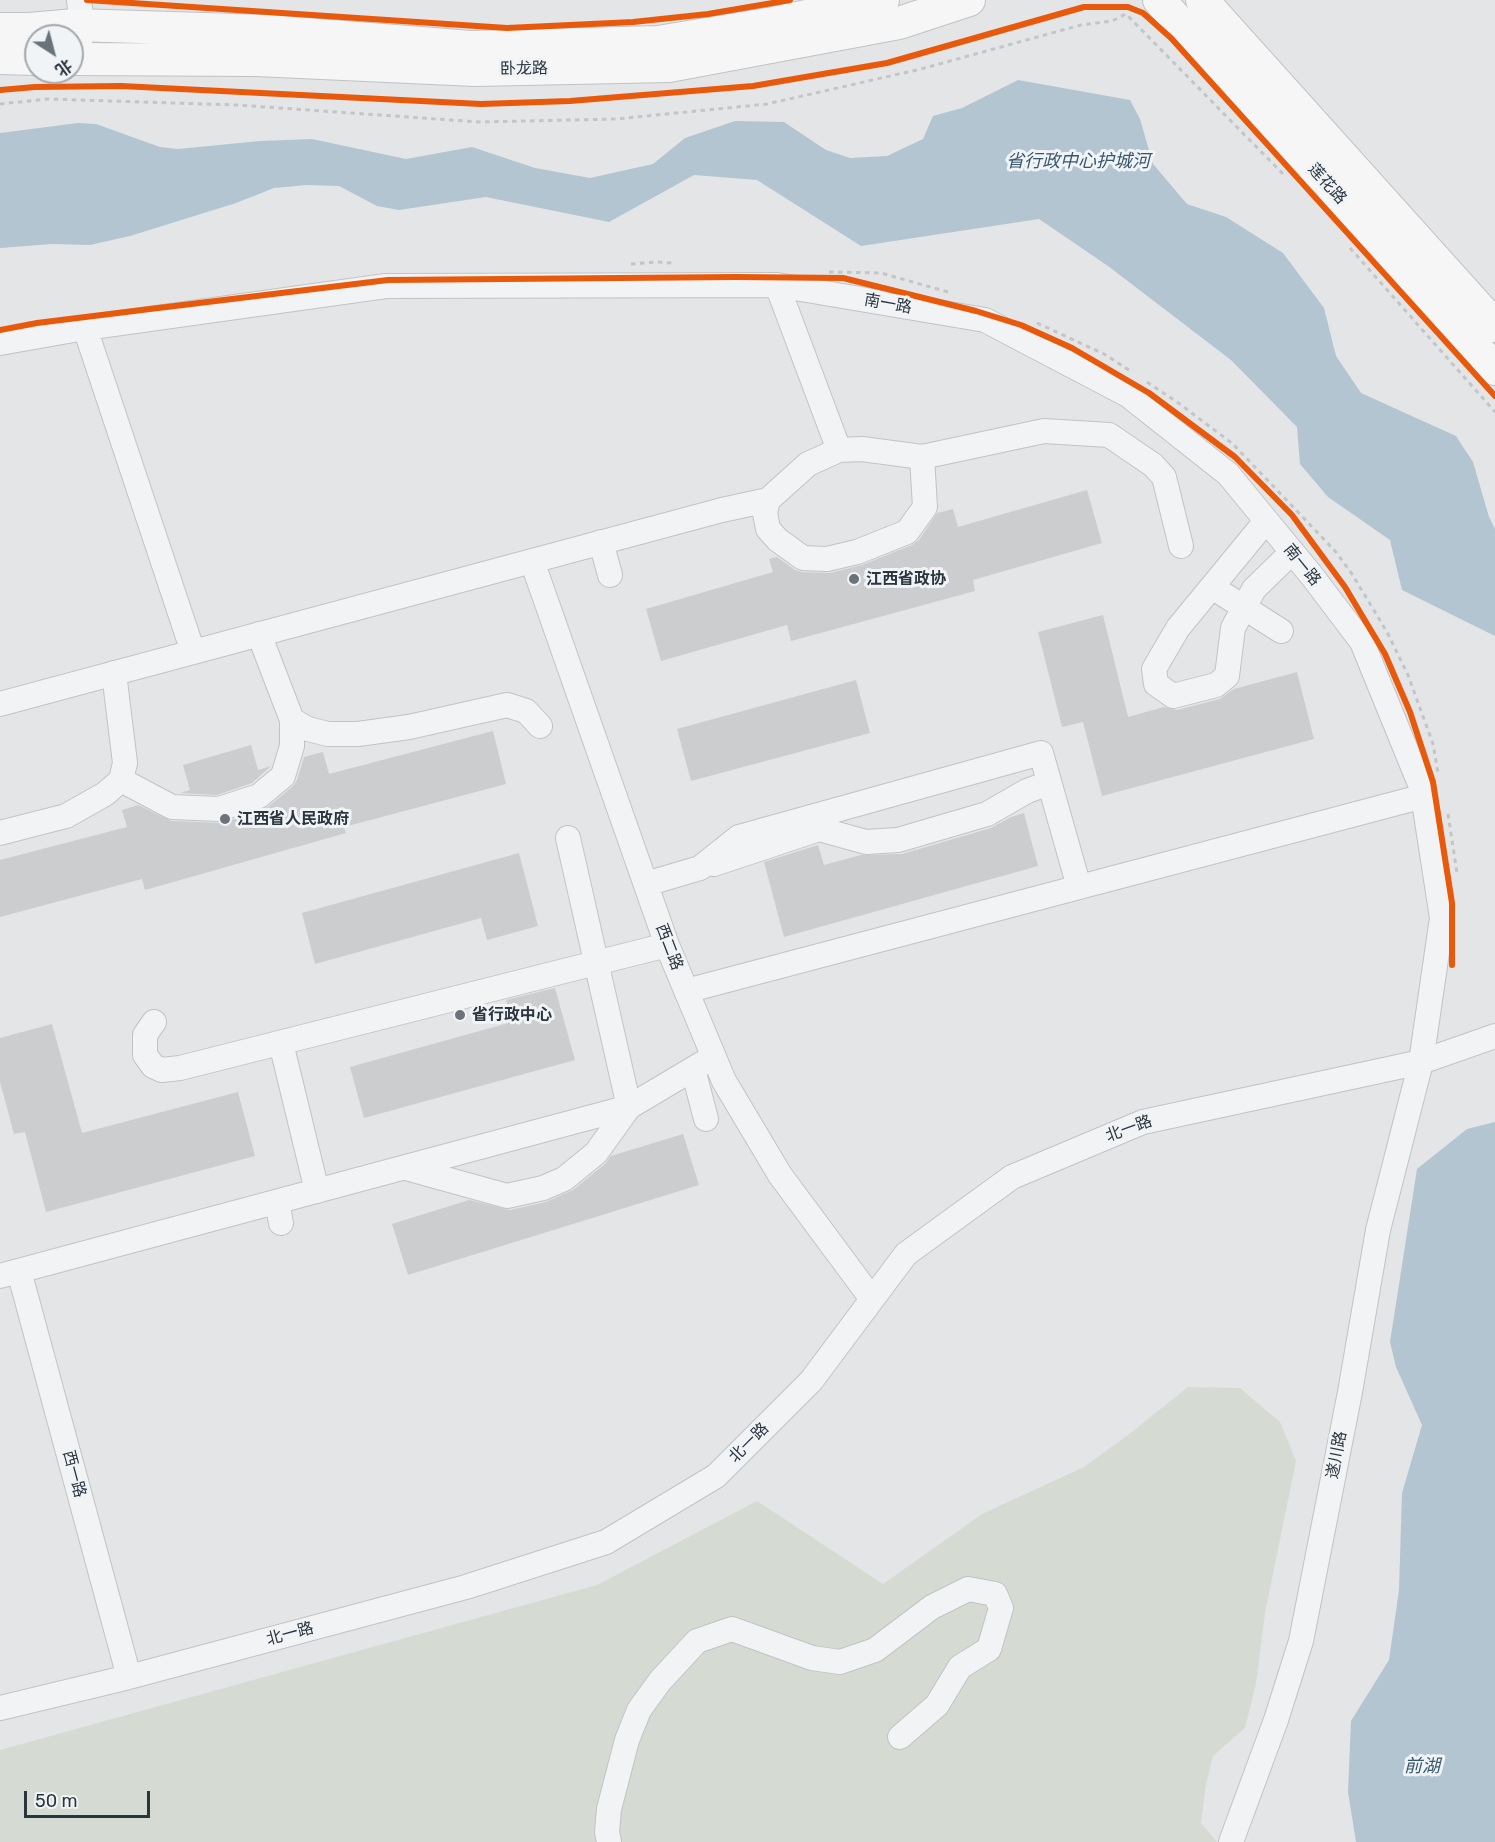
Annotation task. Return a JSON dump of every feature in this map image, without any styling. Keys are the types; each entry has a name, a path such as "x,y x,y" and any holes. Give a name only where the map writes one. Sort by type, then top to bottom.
{"main road":[{"name":"卧龙路","path":"0,29 29,29 81,13 268,32 471,47 647,43 773,23 883,0"},
{"name":"卧龙路","path":"84,59 256,60 475,70 669,66 899,23 969,0"},
{"name":"莲花路","path":"1160,0 1495,369"},
{"name":"莲花路","path":"1202,0 1495,326"},
{"path":"0,58 24,59"}],"street":[{"name":"南一路","path":"0,343 85,328 386,286 777,285 985,320 1128,395 1228,474 1362,642 1434,800 1442,918 1421,1062"},
{"path":"777,285 839,450"},
{"path":"85,328 193,652"},
{"path":"0,704 601,542 768,500 808,464 839,450 862,449 922,457 1044,431 1109,435 1153,465 1164,477 1181,546"},
{"path":"768,500 765,513 768,529 778,540 803,558 827,559 857,552 907,532 925,507 922,457"},
{"path":"1266,521 1178,628 1154,669 1156,684 1173,696 1216,685 1227,676 1233,628 1254,589 1292,552"},
{"path":"601,542 610,575"},
{"name":"西二路","path":"532,561 667,945 686,991 703,1063 724,1081 780,1175 872,1299"},
{"path":"1212,587 1281,631"},
{"path":"121,780 172,807 219,809 259,796 283,776 292,746 292,720 259,634"},
{"path":"0,833 66,816 105,794 121,780 124,764 114,673"},
{"path":"292,720 308,729 328,734 358,734 410,727 507,705 526,711 540,726"},
{"path":"700,868 739,837 1041,753 1079,887"},
{"path":"646,884 819,829 866,842 898,840 987,814 1027,791 1049,783"},
{"path":"686,991 1079,887 1434,800"},
{"path":"406,1168 507,1196 543,1188 564,1179 596,1153 629,1107 568,838"},
{"path":"154,1022 145,1035 145,1055 153,1066 162,1070 180,1068 667,945"},
{"name":"北一路","path":"0,1708 129,1677 466,1587 606,1542 716,1476 811,1381 906,1254 1012,1177 1143,1122 1421,1062 1495,1036"},
{"path":"281,1043 316,1191"},
{"name":"遂川路","path":"1231,1842 1276,1720 1301,1641 1350,1392 1378,1230 1421,1062"},
{"path":"9,1273 279,1213 316,1191 629,1107 703,1063 706,1119"},
{"name":"西一路","path":"9,1273 129,1677"},
{"path":"609,1842 607,1832 609,1809 627,1740 639,1710 660,1681 696,1641 732,1629 812,1658 840,1662 875,1650 932,1607 968,1588 995,1594 1001,1608 989,1649 960,1667 937,1705 900,1737"}],"path":[{"path":"1118,7 1128,7"},
{"path":"0,104 48,99 225,104 480,122 616,119 767,104 921,69 1081,25 1113,21 1126,15 1290,181"},
{"path":"1345,243 1495,412"},
{"path":"622,264 656,262 677,264"},
{"path":"820,275 880,273 954,294"},
{"path":"820,275 854,281"},
{"path":"1029,320 1104,354 1177,402 1233,444 1336,552 1387,632 1408,675 1433,744 1439,774"},
{"path":"1235,457 1298,523"},
{"path":"1434,800 1451,824 1457,869 1456,881"}],"shaded area":[{"path":"1188,1387 1240,1388 1280,1422 1296,1461 1265,1613 1256,1684 1245,1728 1213,1756 1206,1784 1201,1823 1217,1842 0,1842 0,1750 597,1585 757,1501 883,1584 982,1514 1084,1467"}],"water":[{"name":"省行政中心护城河","path":"1018,80 1130,100 1140,119 1153,164 1187,204 1226,217 1283,253 1324,308 1336,356 1361,393 1456,436 1473,462 1489,517 1495,529 1495,636 1402,590 1390,540 1328,497 1300,464 1297,427 1231,360 1108,266 1039,219 861,246 757,180 694,175 609,222 486,197 399,210 377,206 339,186 307,185 274,188 236,203 130,236 90,245 52,244 0,248 0,133 78,123 96,124 160,147 178,149 260,141 312,139 406,159 472,147 535,168 590,178 653,164 685,138 735,121 784,122 826,150 850,158 887,156 923,139 933,116 962,108"},
{"name":"前湖","path":"1495,1122 1495,1842 1356,1842 1348,1792 1351,1721 1389,1660 1399,1590 1402,1493 1422,1425 1396,1367 1390,1342 1417,1169 1467,1129"}],"building":[{"path":"1087,490 1102,543 973,580 975,591 791,641 787,625 661,661 646,609 773,572 769,559 777,557 795,570 802,572 830,573 862,565 912,545 919,540 937,513 953,509 958,527"},
{"path":"1103,615 1128,717 1164,707 1177,710 1220,699 1234,689 1297,672 1314,739 1102,796 1083,722 1062,727 1038,632"},
{"path":"856,680 870,733 691,781 677,729"},
{"path":"493,731 506,784 344,827 346,833 145,890 142,879 0,917 0,860 127,827 122,810 138,805 171,821 223,823 268,807 293,786 304,757 323,752 329,774"},
{"path":"251,745 258,770 271,766 252,783 217,795 180,793 190,790 183,765"},
{"path":"1024,813 1038,866 784,937 764,862 818,845 824,865 861,855 902,854 991,828"},
{"path":"519,853 538,926 487,940 481,918 315,964 302,913"},
{"path":"555,988 575,1060 364,1118 350,1067 512,1022 506,1000"},
{"path":"52,1024 82,1133 238,1092 255,1156 46,1212 25,1132 14,1134 0,1082 0,1038"},
{"path":"683,1134 699,1185 408,1275 392,1224 469,1200 510,1210 546,1202 573,1190 605,1164 611,1156"}],"cycle path":[{"path":"87,0 507,28 633,22 708,14 790,0"},
{"path":"0,90 35,87 121,86 481,104 570,101 753,86 887,63 1084,7 1128,7 1143,13 1171,38 1495,396"},
{"path":"0,330 37,323 388,280 736,277 843,278 976,311 1021,325 1072,348 1149,393 1235,457 1292,515 1345,587 1385,654 1410,712 1433,782 1452,903 1452,965"}],"place":[{"name":"江西省政协","path":"854,579"},
{"name":"江西省人民政府","path":"225,819"},
{"name":"省行政中心","path":"460,1015"}]}
